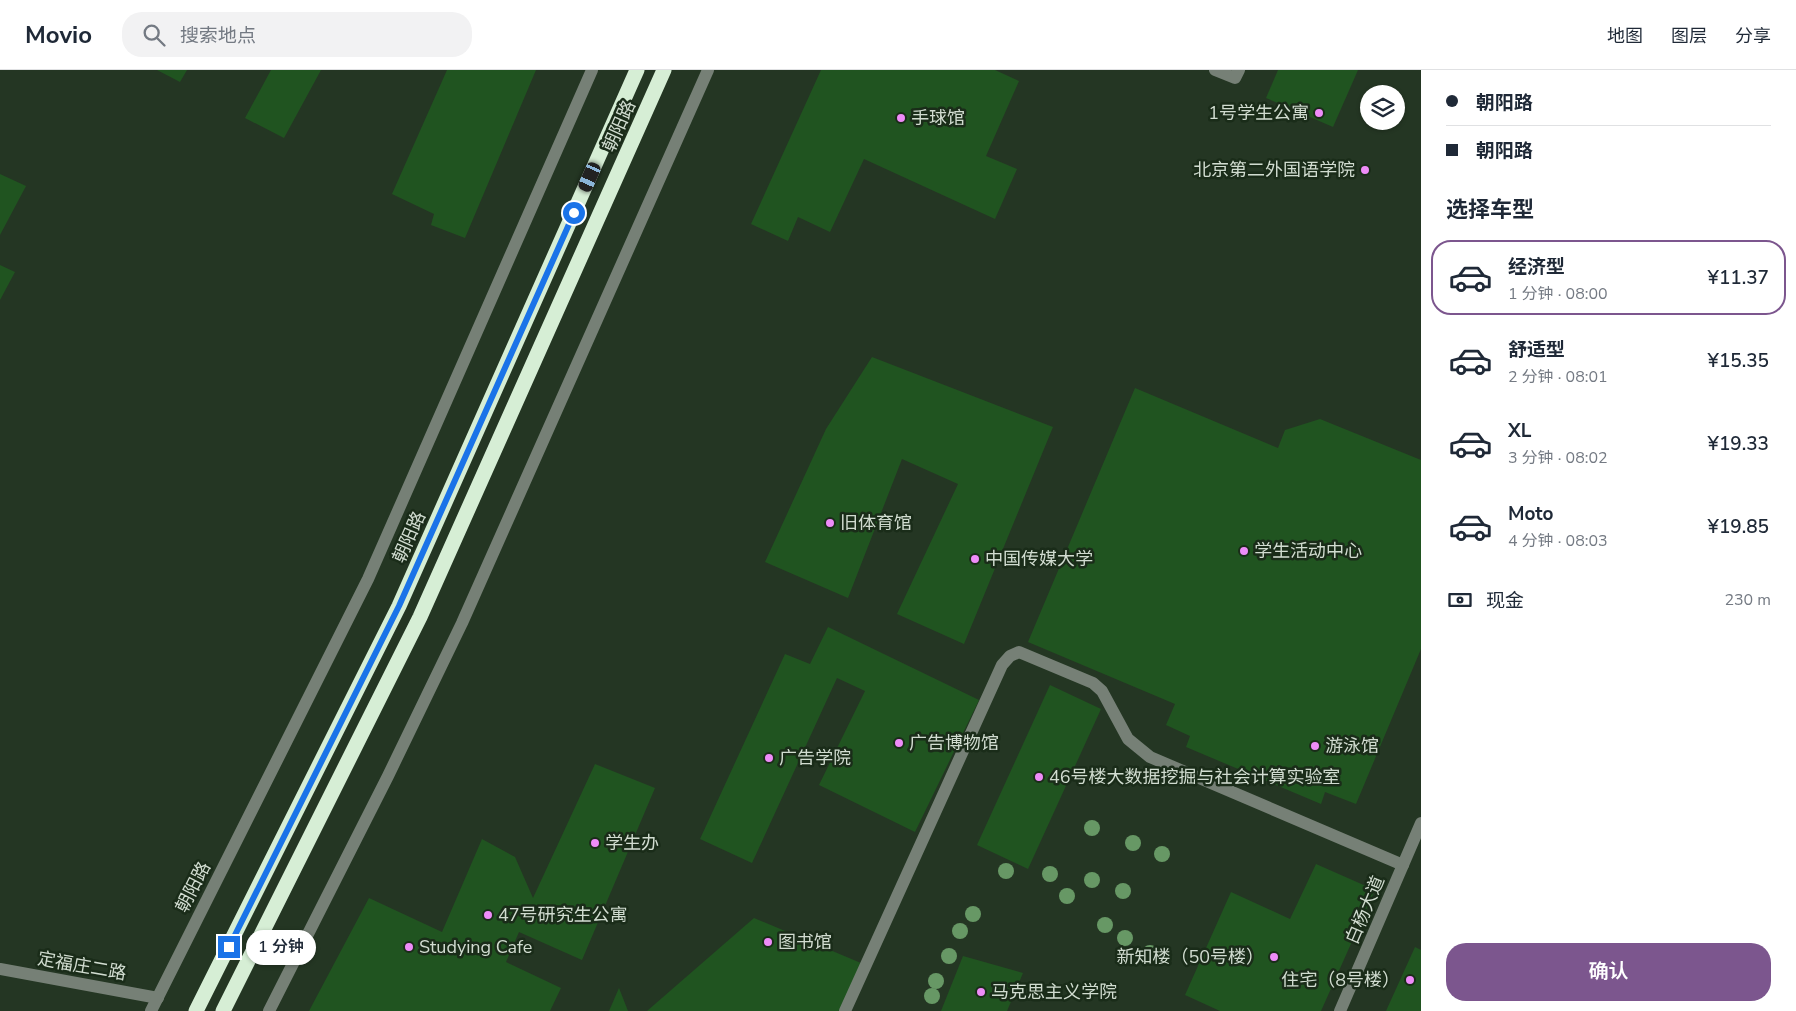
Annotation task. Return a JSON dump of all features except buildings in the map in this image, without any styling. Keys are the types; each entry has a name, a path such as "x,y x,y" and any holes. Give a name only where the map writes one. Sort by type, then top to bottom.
{"highway":[{"name":"朝阳路","path":"196,1011 399,606 637,70"},
{"name":"朝阳路","path":"223,1011 420,617 664,70"}],"street":[{"name":"朝阳路","path":"151,1011 368,579 592,70"},
{"path":"268,1011 388,776 462,624 708,70"},
{"path":"1215,70 1235,78 1239,70"},
{"path":"845,1011 1002,665 1010,656 1020,652 1093,683 1102,691 1128,739 1150,757 1403,865"},
{"name":"白杨大道","path":"1340,1011 1421,823"},
{"name":"定福庄二路","path":"0,969 158,998"}],"place":[{"name":"1号学生公寓","path":"1319,113"},
{"name":"手球馆","path":"901,118"},
{"name":"北京第二外国语学院","path":"1365,170"},
{"name":"旧体育馆","path":"830,523"},
{"name":"学生活动中心","path":"1244,551"},
{"name":"中国传媒大学","path":"975,559"},
{"name":"广告博物馆","path":"899,743"},
{"name":"游泳馆","path":"1315,746"},
{"name":"广告学院","path":"769,758"},
{"name":"46号楼大数据挖掘与社会计算实验室","path":"1039,777"},
{"name":"学生办","path":"595,843"},
{"name":"47号研究生公寓","path":"488,915"},
{"name":"图书馆","path":"768,942"},
{"name":"Studying Cafe","path":"409,947"},
{"name":"新知楼（50号楼）","path":"1274,957"},
{"name":"住宅（8号楼）","path":"1410,980"},
{"name":"马克思主义学院","path":"981,992"}],"route":[{"path":"229,947 399,606 574,213"}]}
